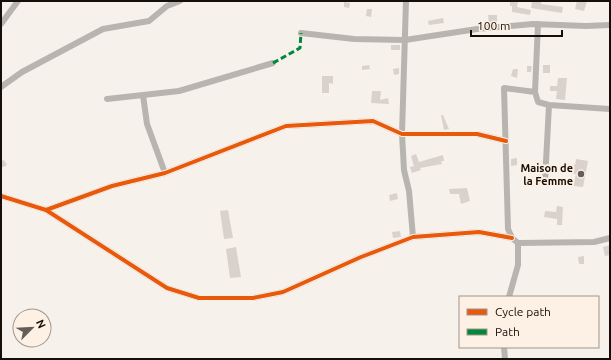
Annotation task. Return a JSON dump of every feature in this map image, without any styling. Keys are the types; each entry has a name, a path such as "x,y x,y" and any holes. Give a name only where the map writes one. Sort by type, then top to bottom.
{"street":[{"path":"1,24 18,1"},
{"path":"1,87 22,72 103,28 149,21 167,6 180,1"},
{"path":"406,1 402,134 404,170 409,191 413,237"},
{"path":"538,24 535,92 538,102 549,105 610,110"},
{"path":"301,33 354,39 405,40 477,30 538,24 586,26 610,25"},
{"path":"107,99 179,91 274,63"},
{"path":"535,92 504,88 508,229 512,238 518,243 594,242 610,238"},
{"path":"143,95 147,124 165,173"},
{"path":"545,181 549,105"},
{"path":"46,210 112,186 165,173 286,126 373,120 402,134 477,134 506,141"},
{"path":"1,196 46,210 167,288 199,298 253,298 283,292 360,257 413,237 479,232 512,238"},
{"path":"509,296 518,265 518,243"},
{"path":"504,348 504,359"}],"building":[{"path":"510,1 518,2 517,7 531,10 530,15 512,12"},
{"path":"532,1 541,1 541,4 563,7 562,13 531,8"},
{"path":"577,1 587,1 584,11 575,9"},
{"path":"344,2 350,3 349,8 344,7"},
{"path":"367,9 372,9 371,17 366,16"},
{"path":"488,15 497,15 497,23 489,23"},
{"path":"443,18 444,23 429,25 428,21"},
{"path":"391,45 400,45 400,50 391,50"},
{"path":"369,65 370,69 362,70 362,66"},
{"path":"543,65 550,65 550,73 543,73"},
{"path":"527,66 532,66 531,72 527,72"},
{"path":"399,68 399,74 394,75 393,69"},
{"path":"513,69 518,69 517,78 511,76"},
{"path":"322,76 333,76 333,84 329,83 329,93 322,93"},
{"path":"558,78 567,78 565,100 556,99 557,91 550,91 550,86 557,86"},
{"path":"372,91 381,91 380,100 388,98 389,104 371,103"},
{"path":"441,115 443,115 449,129 444,130"},
{"path":"416,154 419,162 443,155 444,161 441,161 442,164 420,168 421,170 412,173 410,167 414,166 411,156"},
{"path":"517,158 517,165 511,166 511,159"},
{"path":"576,159 588,161 583,187 573,186 576,174 565,172 566,164 575,165"},
{"path":"4,160 7,165 1,168 1,161"},
{"path":"467,188 470,201 461,204 459,194 450,194 449,189"},
{"path":"397,193 398,199 390,201 389,195"},
{"path":"557,206 563,207 562,225 557,225 557,219 544,217 545,211 556,212"},
{"path":"228,210 233,238 224,239 220,211"},
{"path":"400,231 401,237 393,238 392,232"},
{"path":"610,245 610,255 605,256 603,247"},
{"path":"236,247 241,277 230,278 226,249"},
{"path":"584,256 584,264 579,264 578,257"}],"marked path":[{"path":"273,63 300,48 301,33"}],"cycle path":[{"path":"46,210 112,186 165,173 286,126 373,121 402,134 477,134 506,141"},
{"path":"1,196 46,210 167,288 199,298 253,298 283,292 361,257 413,237 479,232 512,238"}],"place":[{"name":"Maison de la Femme","path":"581,174"}]}
